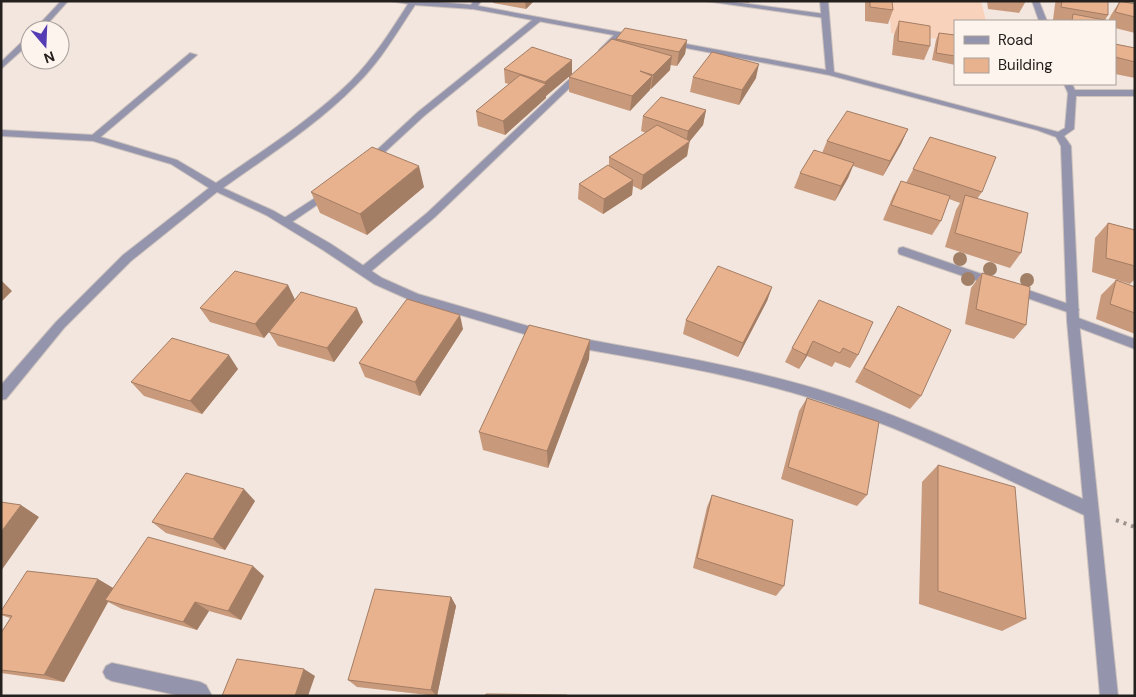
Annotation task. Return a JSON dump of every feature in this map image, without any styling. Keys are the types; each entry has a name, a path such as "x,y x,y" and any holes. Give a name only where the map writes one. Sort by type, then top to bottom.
{"street":[{"path":"48,20 66,1"},
{"path":"394,1 412,4 476,4 539,19 648,40"},
{"path":"708,1 825,16"},
{"path":"824,1 830,73"},
{"path":"1036,1 1043,20"},
{"path":"1,395 60,325 127,258 216,188 321,113 355,82 387,42 412,4"},
{"path":"360,168 421,114 539,19"},
{"path":"364,271 431,215 620,34"},
{"path":"658,41 830,73 1040,128 1059,135 1066,146 1073,315 1109,696"},
{"path":"1,67 20,49"},
{"path":"94,138 193,55"},
{"path":"1059,135 1069,129 1070,88 1135,94"},
{"path":"1,132 94,138 174,162 216,188 285,222 378,281 414,297 554,338 745,374 852,406 962,452 1092,511"},
{"path":"285,222 317,202 339,185"},
{"path":"903,251 1073,315 1135,344"},
{"path":"112,672 200,691 203,696"}],"shaded area":[{"path":"889,1 981,1 986,20 954,20 954,41 891,33"}],"building":[{"path":"870,1 892,1 893,10 870,7"},
{"path":"1062,1 1108,1 1108,15 1061,7"},
{"path":"1120,1 1135,4 1135,17 1115,12"},
{"path":"1073,14 1105,20 1072,20"},
{"path":"899,21 930,26 930,46 898,41"},
{"path":"625,28 687,40 679,52 616,39"},
{"path":"939,33 954,35 954,56 936,53"},
{"path":"612,39 672,56 653,75 640,71 652,76 632,96 569,77"},
{"path":"1116,44 1135,48 1135,62 1116,57"},
{"path":"532,47 572,60 545,82 504,69"},
{"path":"712,52 759,64 742,90 693,77"},
{"path":"520,75 546,84 503,121 476,111"},
{"path":"661,97 706,110 688,131 643,116"},
{"path":"847,111 908,129 890,161 827,141"},
{"path":"657,125 690,141 643,175 609,157"},
{"path":"930,137 996,157 982,192 913,169"},
{"path":"372,147 419,166 360,214 311,192"},
{"path":"814,150 854,163 841,186 800,173"},
{"path":"608,165 633,180 604,199 579,184"},
{"path":"901,181 950,196 941,221 891,205"},
{"path":"965,195 1028,213 1021,253 955,233"},
{"path":"1108,223 1135,230 1135,266 1106,258"},
{"path":"718,266 772,287 743,343 686,320"},
{"path":"235,271 288,285 255,324 200,308"},
{"path":"982,273 1030,287 1026,325 976,309"},
{"path":"1116,280 1135,287 1135,313 1110,304"},
{"path":"301,292 357,308 327,348 269,332"},
{"path":"407,299 460,315 415,382 359,363"},
{"path":"819,300 873,322 858,355 843,348 840,353 813,341 806,355 792,348"},
{"path":"898,306 951,330 921,396 864,368"},
{"path":"529,325 590,340 547,451 479,432"},
{"path":"172,338 229,355 190,401 131,382"},
{"path":"807,398 879,422 867,495 788,467"},
{"path":"938,465 1015,487 1026,619 938,591"},
{"path":"186,473 244,489 213,539 152,522"},
{"path":"712,495 793,520 784,586 697,558"},
{"path":"1,502 21,505 1,532"},
{"path":"148,537 253,566 228,611 195,602 183,622 105,600"},
{"path":"27,571 98,579 44,675 1,670 1,633 12,616 1,614 1,611"},
{"path":"375,589 451,597 431,690 348,680"},
{"path":"237,659 304,669 295,696 222,696"},
{"path":"486,694 567,695 567,696 485,696"}]}
